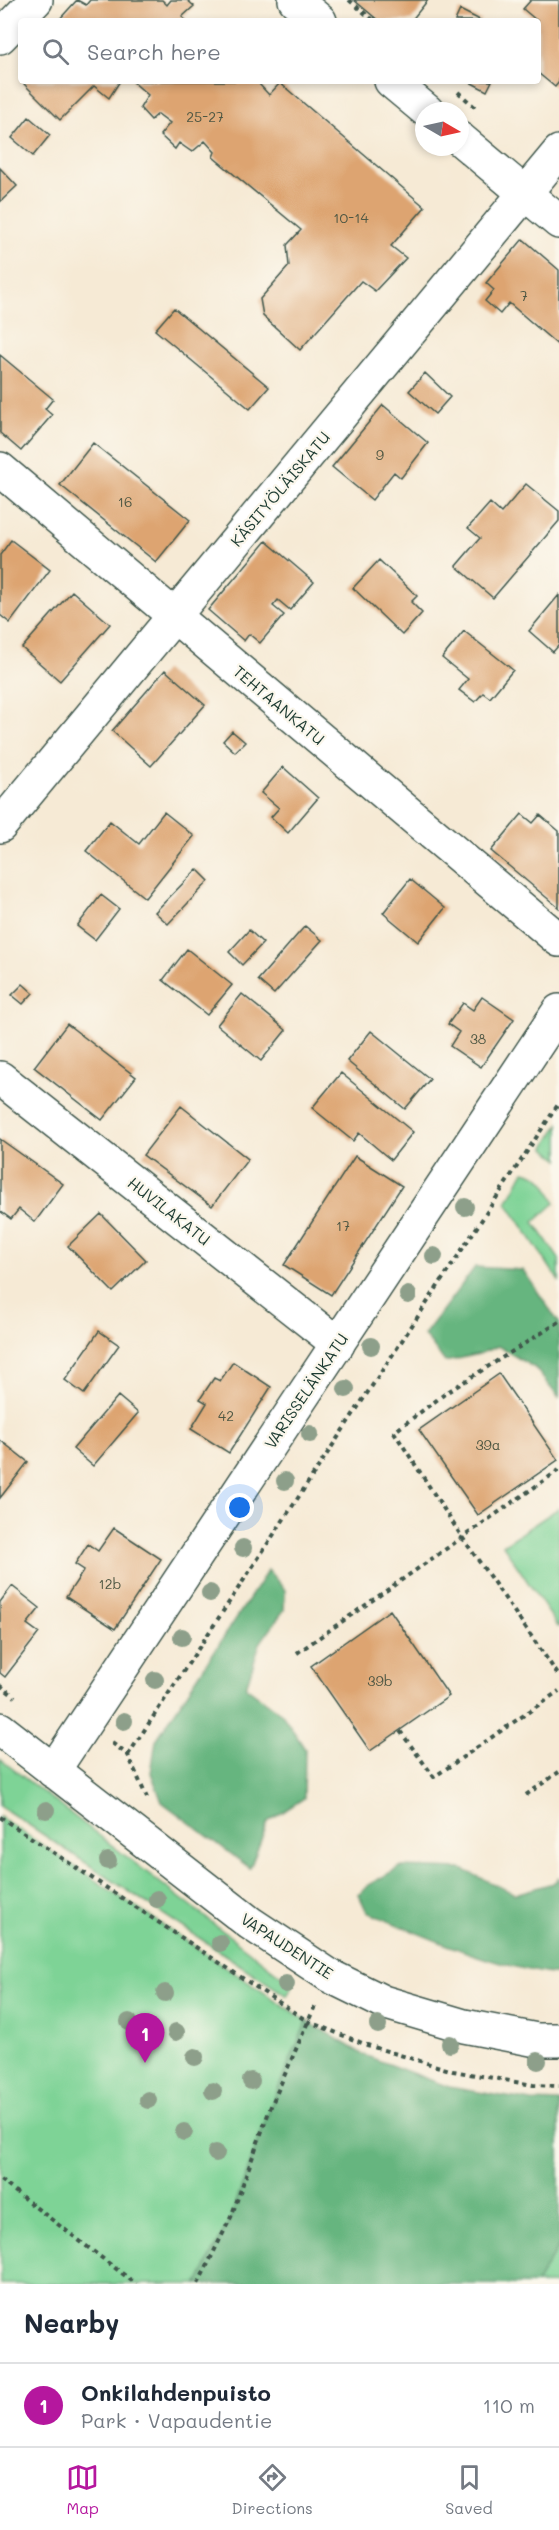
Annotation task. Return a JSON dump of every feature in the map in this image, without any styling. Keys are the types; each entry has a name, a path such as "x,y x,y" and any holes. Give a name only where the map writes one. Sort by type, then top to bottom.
{"street":[{"path":"18,18 36,0"},
{"path":"295,0 316,18"},
{"path":"0,37 18,18"},
{"path":"396,84 416,102"},
{"path":"469,146 559,222"},
{"name":"KÄSITYÖLÄISKATU","path":"0,826 559,152"},
{"name":"TEHTAANKATU","path":"0,469 559,940"},
{"name":"VARISSELÄNKATU","path":"53,1771 559,1011"},
{"name":"HUVILAKATU","path":"0,1078 338,1344"},
{"name":"VAPAUDENTIE","path":"0,1730 250,1923 330,1976 383,2002 464,2026 537,2040 559,2040"}],"path":[{"path":"349,0 370,18"},
{"path":"453,89 480,112"},
{"path":"128,1755 559,1103"},
{"path":"559,1322 446,1393 394,1432 462,1537 559,1676"},
{"path":"297,1653 559,1470"},
{"path":"0,1685 17,1698"},
{"path":"400,1731 434,1777 559,1690"},
{"path":"84,1724 128,1755 150,1805"},
{"path":"526,1795 559,1772"},
{"path":"0,1817 307,2021 367,2045 453,2071 533,2085 559,2086"},
{"path":"198,2284 231,2217 271,2106 307,2021"},
{"path":"0,2180 136,2284"}],"green space":[{"path":"559,1124 559,1160 545,1147"},
{"path":"524,1171 541,1178 555,1203 534,1222 559,1259 559,1281 507,1203"},
{"path":"475,1267 523,1270 559,1323 559,1398 535,1368 498,1346 479,1354 445,1362 424,1335"},
{"path":"559,1508 559,1627 558,1627 503,1545"},
{"path":"268,1570 285,1590 284,1610 260,1643 246,1687 283,1715 305,1749 304,1798 268,1822 250,1868 162,1802 151,1773 156,1740"},
{"path":"0,1759 293,1985 287,1996 0,1806"},
{"path":"0,1817 307,2021 271,2106 231,2217 198,2284 0,2284"},
{"path":"400,1867 462,1869 515,1894 553,1883 559,1878 559,1975 486,1959 367,1912 359,1895 368,1885"},
{"path":"307,2021 364,2055 449,2087 532,2101 559,2102 559,2245 536,2284 198,2284 231,2217 271,2106"},
{"path":"559,2244 559,2284 536,2284"}],"building":[{"path":"77,0 86,5 90,0 162,0 167,5 171,0 187,0 194,6 183,18 61,18"},
{"path":"354,0 428,0 413,18 375,18"},
{"path":"531,0 559,0 559,82 555,87 541,75 541,18 534,18 523,9"},
{"path":"460,10 476,18 456,18"},
{"path":"24,84 118,84 109,98 94,86 60,120"},
{"path":"135,84 259,84 269,95 281,84 425,207 391,246 406,258 375,291 361,281 300,350 263,316 260,299 289,266 287,245 301,230 213,157 215,152 205,141 192,152 179,143 175,149 160,135 170,123 158,114 151,120 140,108 148,95"},
{"path":"474,84 490,84 487,91"},
{"path":"29,117 50,135 33,156 12,138"},
{"path":"0,168 17,186 0,202"},
{"path":"523,239 559,270 559,346 509,303 500,314 485,301 494,290 486,283"},
{"path":"174,308 269,387 250,409 155,330"},
{"path":"0,355 53,399 45,409 52,415 21,451 0,433"},
{"path":"425,373 450,397 435,414 409,391"},
{"path":"383,405 428,443 401,478 394,472 372,500 332,467"},
{"path":"93,443 190,520 156,562 60,485"},
{"path":"526,484 559,511 559,521 493,598 456,566 480,538 468,528 490,503 501,513"},
{"path":"11,540 50,570 10,623 0,615 0,555"},
{"path":"266,541 314,582 290,610 278,600 273,606 284,615 260,643 249,634 244,641 208,610"},
{"path":"379,560 417,596 411,602 422,613 402,635 353,588"},
{"path":"72,591 110,624 60,681 22,648"},
{"path":"559,595 559,645 553,652 529,631"},
{"path":"464,631 513,670 490,698 483,693 475,702 459,690 468,679 442,658"},
{"path":"165,670 205,705 151,766 112,731"},
{"path":"232,731 245,742 235,752 223,741"},
{"path":"283,767 318,798 288,833 271,817 279,808 261,793"},
{"path":"164,812 194,836 145,898 86,851 110,821 139,844"},
{"path":"522,814 533,823 540,815 559,831 559,908 491,851"},
{"path":"197,869 209,881 168,924 155,912"},
{"path":"410,879 445,908 418,942 383,913"},
{"path":"101,895 119,909 95,940 77,926"},
{"path":"305,926 322,940 274,994 258,980"},
{"path":"249,930 263,943 242,965 229,952"},
{"path":"187,949 232,985 207,1015 163,980"},
{"path":"23,984 33,993 23,1004 12,995"},
{"path":"242,994 286,1030 261,1061 217,1025"},
{"path":"482,997 514,1019 481,1067 450,1046 459,1032 448,1024 463,1003 473,1010"},
{"path":"67,1024 136,1077 102,1120 34,1067"},
{"path":"371,1031 430,1079 405,1109 347,1061"},
{"path":"341,1073 413,1132 391,1160 359,1133 353,1141 312,1108"},
{"path":"181,1106 248,1159 212,1206 143,1155"},
{"path":"0,1139 63,1184 35,1222 19,1209 11,1219 0,1211"},
{"path":"355,1156 402,1186 331,1295 284,1265"},
{"path":"101,1214 146,1260 113,1292 68,1246"},
{"path":"99,1331 119,1345 84,1394 65,1380"},
{"path":"233,1362 271,1387 229,1453 191,1429 207,1403 200,1399 214,1378 220,1381"},
{"path":"499,1374 558,1460 478,1515 419,1430"},
{"path":"118,1396 138,1413 93,1466 73,1449"},
{"path":"0,1440 28,1462 0,1498"},
{"path":"114,1528 161,1559 115,1629 66,1597 84,1570 75,1564 88,1544 98,1551"},
{"path":"12,1586 40,1608 27,1624 39,1633 5,1677 0,1673 0,1602"},
{"path":"390,1610 449,1696 370,1751 311,1666"}],"place":[{"name":"Onkilahdenpuisto","path":"145,2063"}]}
